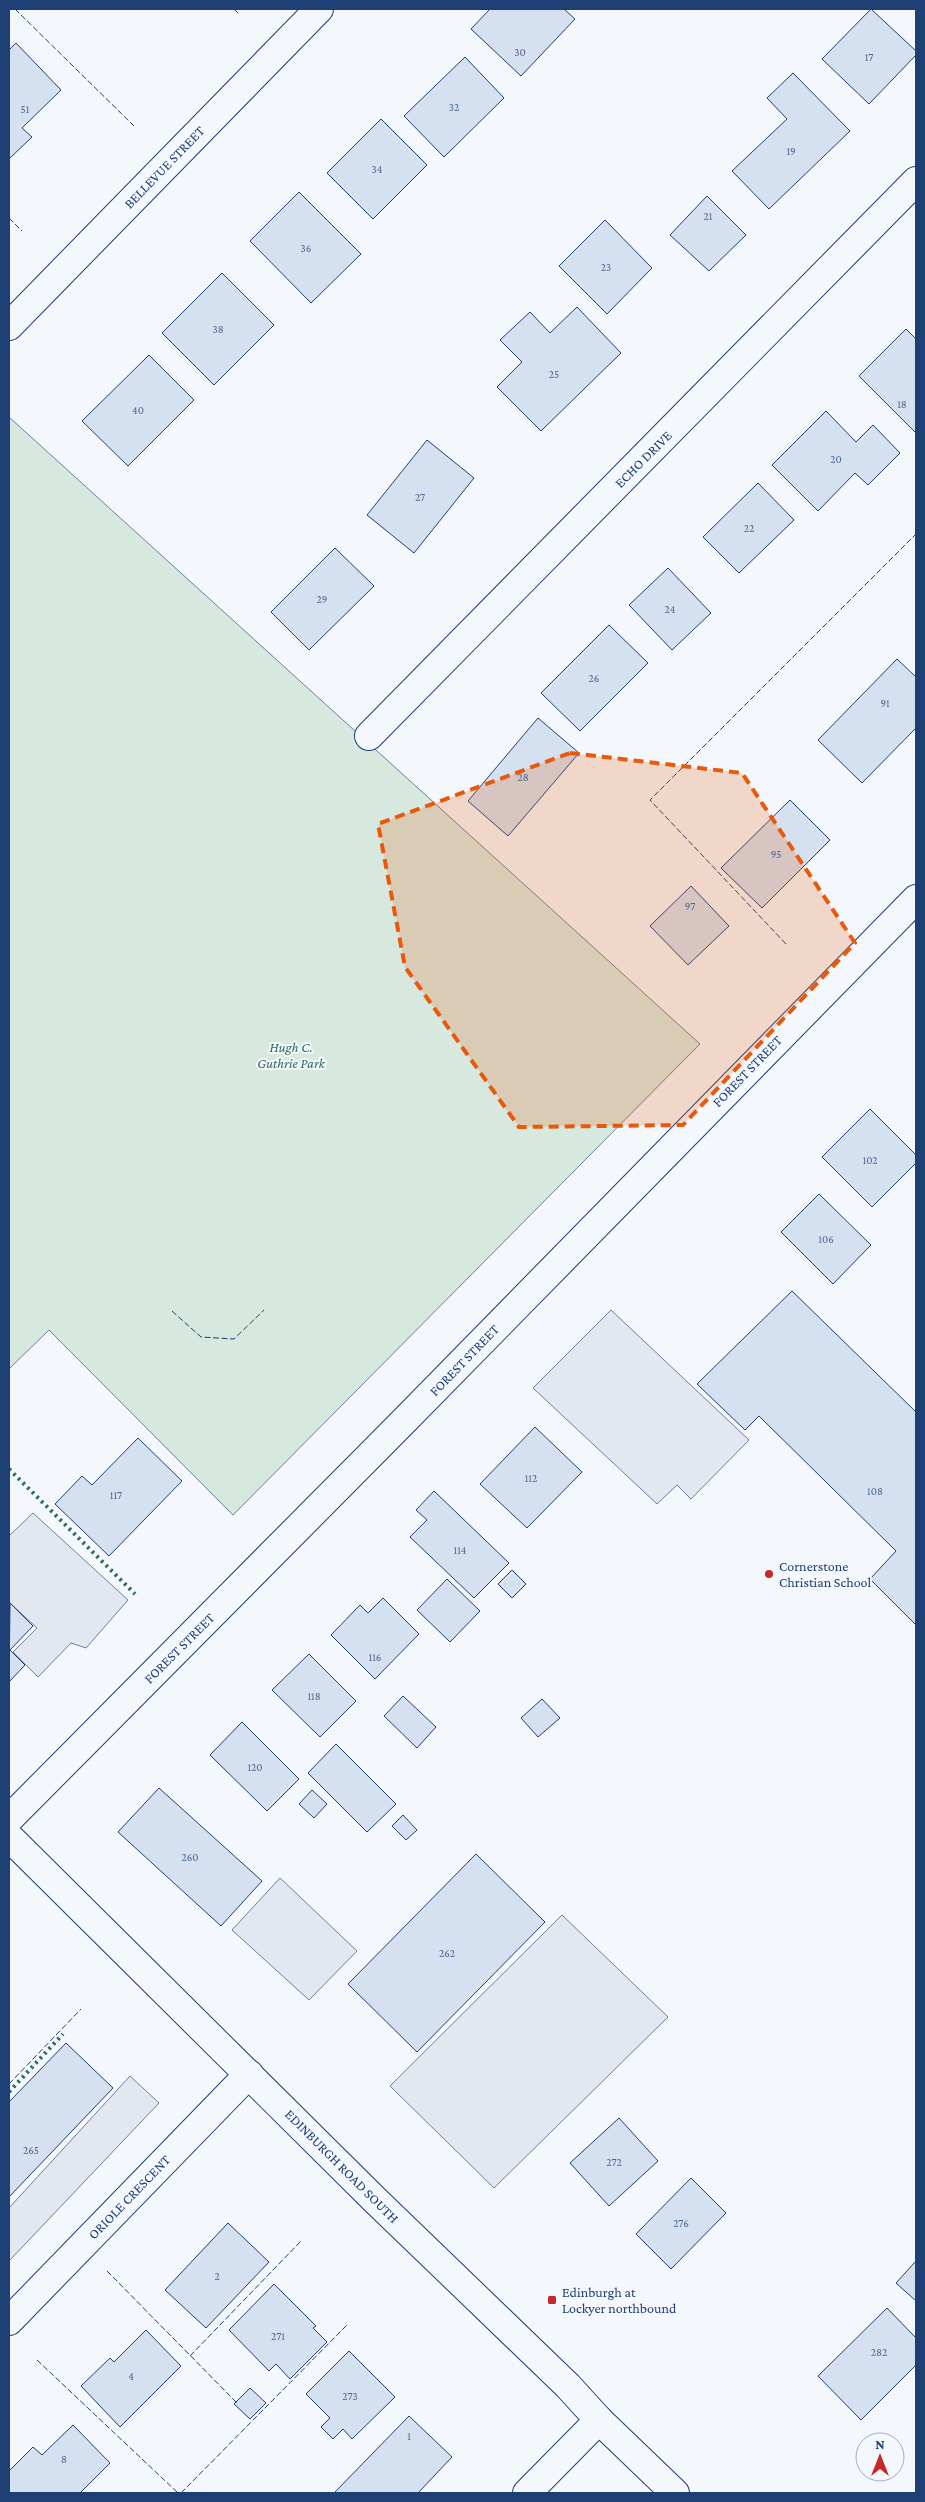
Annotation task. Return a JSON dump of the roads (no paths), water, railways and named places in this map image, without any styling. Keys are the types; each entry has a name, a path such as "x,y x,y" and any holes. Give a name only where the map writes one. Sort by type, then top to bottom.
{"street":[{"name":"BELLEVUE STREET","path":"9,326 319,9"},
{"name":"ECHO DRIVE","path":"369,736 916,182"},
{"name":"FOREST STREET","path":"9,1819 410,1415 916,898"},
{"name":"EDINBURGH ROAD SOUTH","path":"9,1837 375,2200 568,2386 599,2420 675,2493"},
{"name":"ORIOLE CRESCENT","path":"9,2321 249,2074"},
{"path":"527,2493 599,2420"}],"place":[{"name":"Cornerstone Christian School","path":"769,1574"},
{"name":"Edinburgh at Lockyer northbound","path":"552,2300"}],"park label":[{"name":"Hugh C. Guthrie Park","path":"291,1056"}]}
